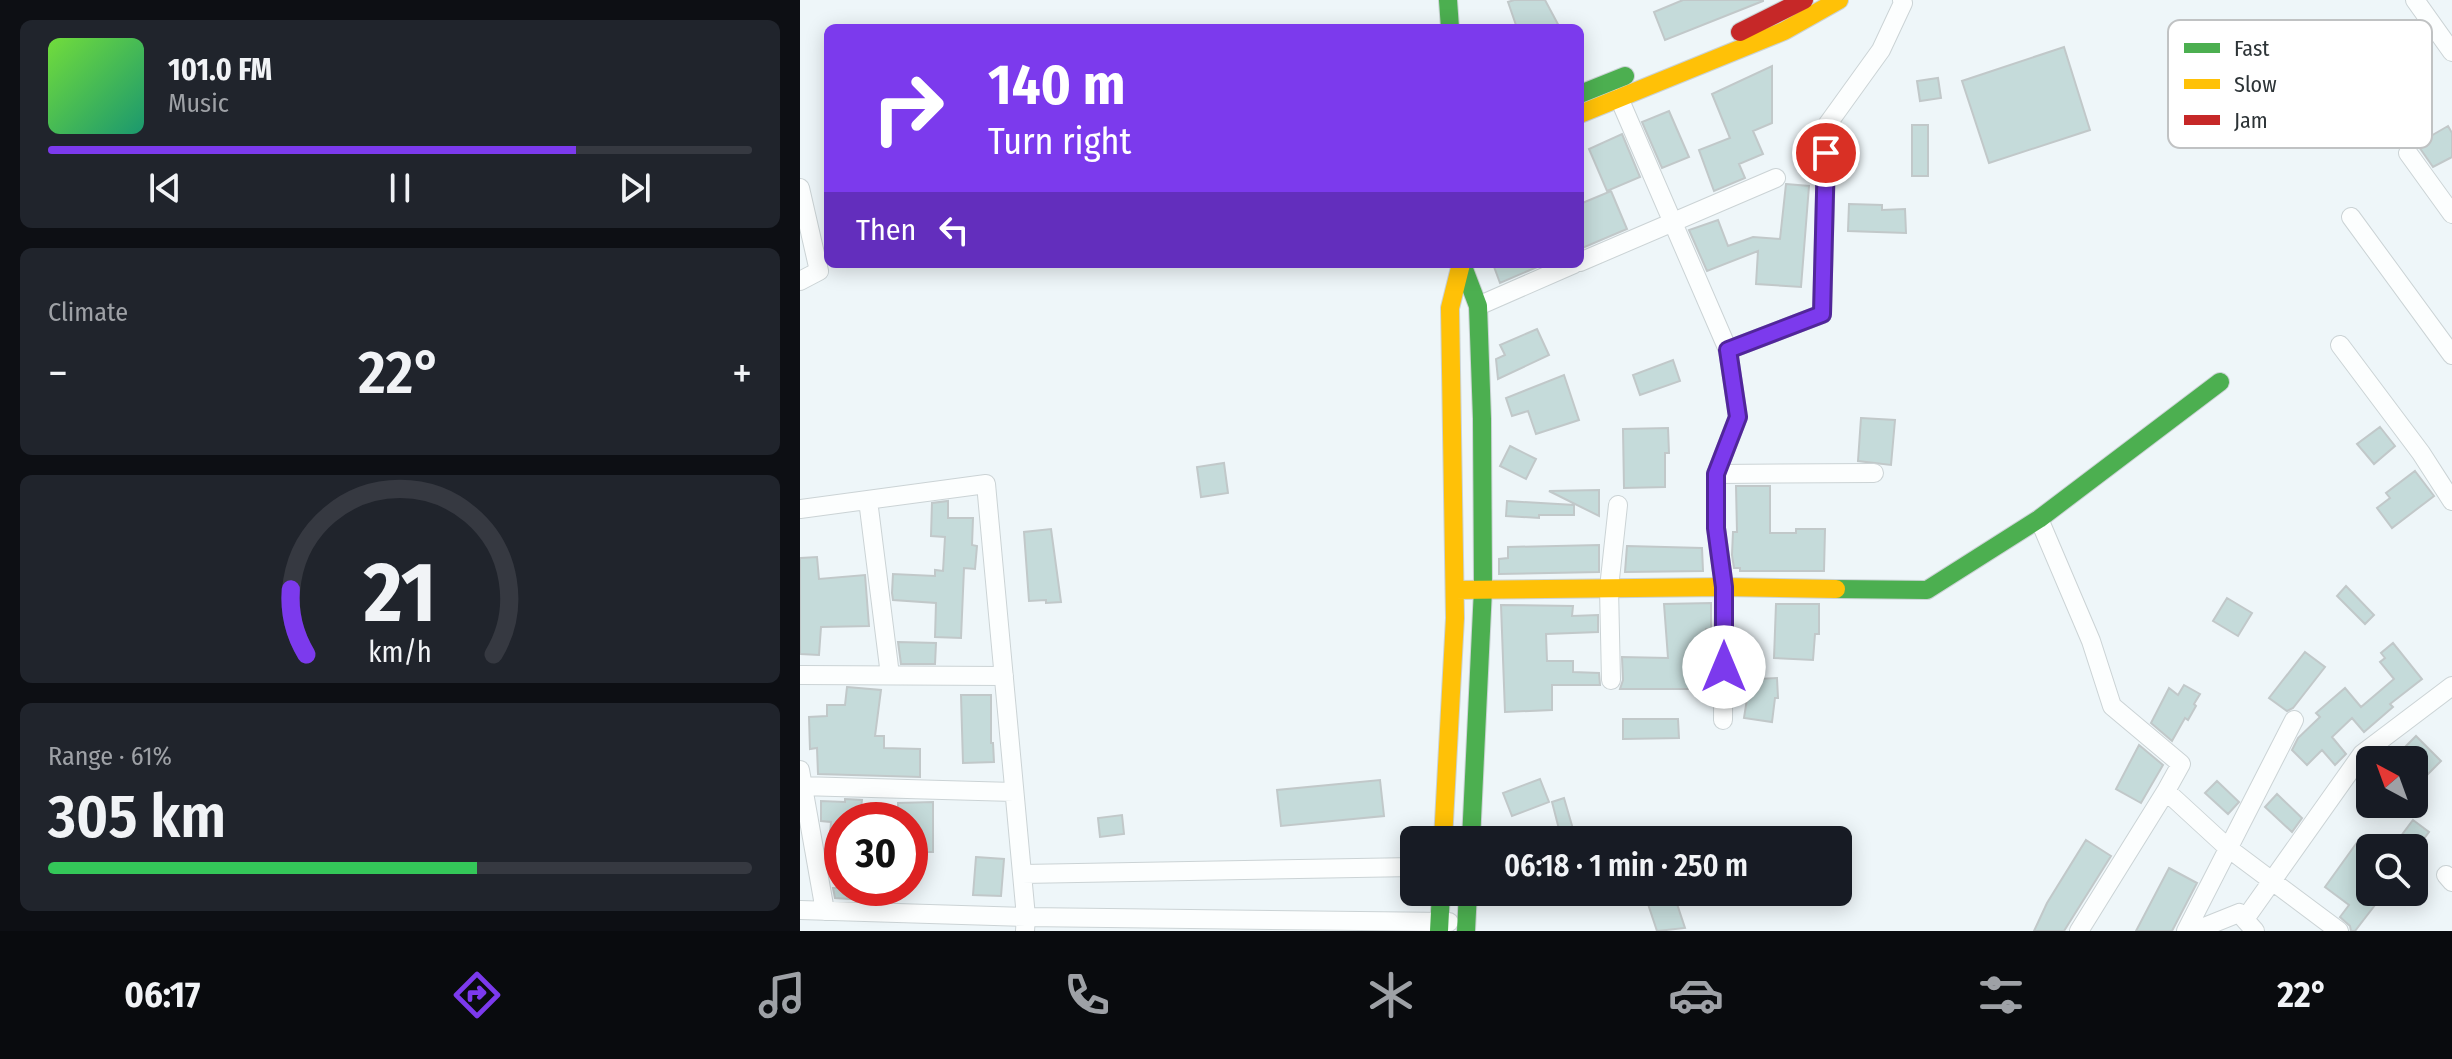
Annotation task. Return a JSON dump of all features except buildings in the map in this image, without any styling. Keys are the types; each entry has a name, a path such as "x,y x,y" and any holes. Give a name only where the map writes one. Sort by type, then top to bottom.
{"main road":[{"path":"1448,0 1450,24"},
{"path":"1584,92 1742,31 1804,0"},
{"path":"1584,112 1784,31 1839,0"},
{"path":"1444,826 1455,618 1450,308 1461,268"},
{"path":"1464,268 1478,306 1482,419 1483,589 1472,826"},
{"path":"1455,590 1724,587 1927,590 2039,519 2220,382"},
{"path":"1439,927 1440,906"},
{"path":"1466,926 1467,906"}],"street":[{"path":"1728,350 1822,314 1827,125 1881,50 1902,0"},
{"path":"2415,0 2429,20"},
{"path":"2432,24 2452,52"},
{"path":"1619,98 1728,350 1738,417 1716,474 1716,528 1724,587 1723,720"},
{"path":"2408,153 2452,214"},
{"path":"1584,260 1776,178"},
{"path":"800,281 819,271 801,185"},
{"path":"2351,217 2452,355"},
{"path":"1478,306 1565,268"},
{"path":"2340,345 2421,453 2452,501"},
{"path":"1716,474 1874,473"},
{"path":"800,509 986,484 1025,924"},
{"path":"868,500 890,675"},
{"path":"1611,680 1609,588 1618,505"},
{"path":"2039,519 2091,641 2112,706 2181,764 2079,931"},
{"path":"800,675 1004,676"},
{"path":"2194,931 2239,913 2250,925 2271,880 2362,754 2452,686"},
{"path":"2186,931 2294,720"},
{"path":"825,911 801,781 1014,792"},
{"path":"2166,791 2228,848 2339,931"},
{"path":"1022,874 1400,867"},
{"path":"800,910 1025,924 1466,926"}],"traffic: fast":[{"path":"1448,0 1450,24"},
{"path":"1584,92 1625,76"},
{"path":"1464,268 1478,306 1482,419 1483,589 1472,826"},
{"path":"1836,589 1927,590 2039,519 2220,382"},
{"path":"1439,931 1440,906"},
{"path":"1466,931 1467,906"}],"traffic: slow":[{"path":"1584,112 1784,31 1839,0"},
{"path":"1444,826 1455,618 1450,308 1460,268"},
{"path":"1455,590 1836,589"}],"traffic: jam":[{"path":"1740,32 1804,0"}],"route":[{"path":"1724,667 1724,587 1716,528 1716,474 1738,417 1728,350 1822,314 1826,153"}]}
